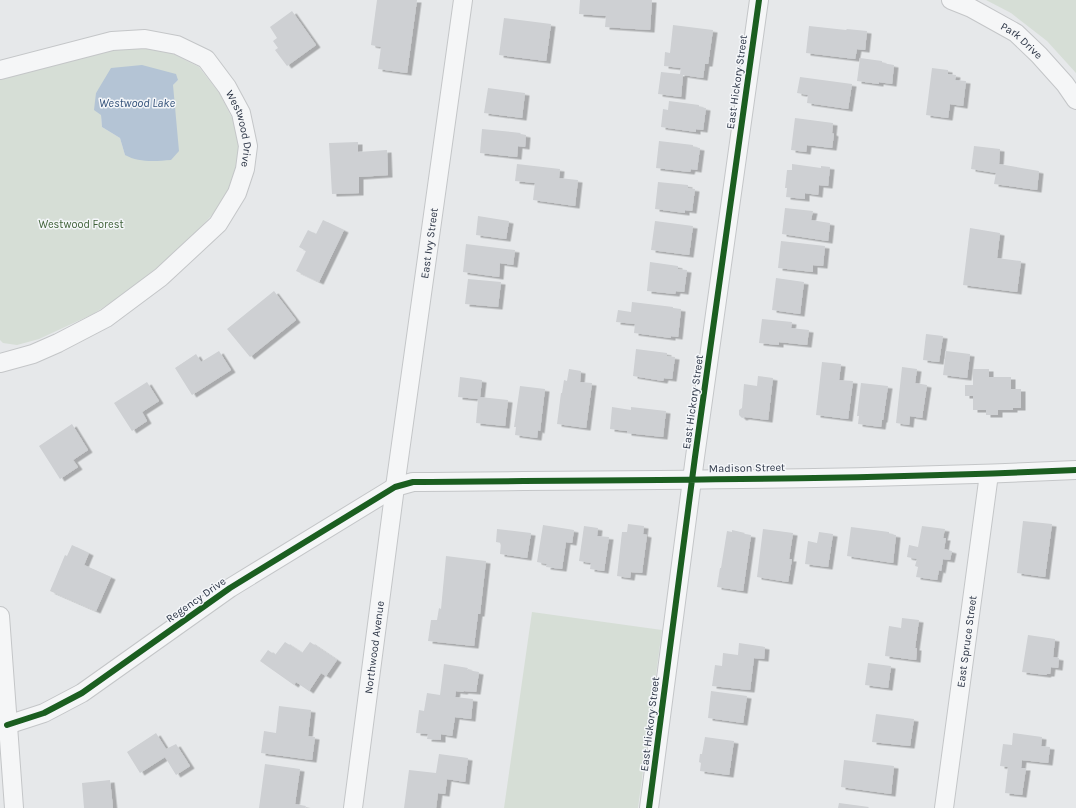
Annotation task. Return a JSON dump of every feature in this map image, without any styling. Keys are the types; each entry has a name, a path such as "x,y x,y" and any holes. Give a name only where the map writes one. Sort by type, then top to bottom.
{"street":[{"name":"East Ivy Street","path":"395,486 463,0"},
{"name":"East Hickory Street","path":"649,808 692,479 759,0"},
{"name":"Park Drive","path":"951,0 971,8 1016,33 1040,55 1065,84 1076,100"},
{"name":"Westwood Drive","path":"0,70 112,41 145,39 177,44 206,60 227,87 241,113 248,146 245,169 237,193 218,224 161,277 106,318 58,344 33,354 0,363"},
{"name":"Madison Street","path":"395,486 413,482 989,474 1076,470"},
{"name":"East Spruce Street","path":"944,808 989,474"},
{"name":"Regency Drive","path":"7,725 44,713 82,693 230,588 395,486"},
{"name":"Northwood Avenue","path":"353,808 395,486"},
{"path":"0,616 14,808"}],"green space":[{"path":"986,0 1076,0 1076,73 1047,41 1011,13"},
{"name":"Westwood Forest","path":"139,46 167,51 199,67 220,94 236,126 239,149 236,170 229,189 213,214 178,251 120,297 93,314 39,339 17,345 3,343 0,340 0,79 105,51","holes":["178,80 125,155 120,138 102,127 96,93 103,83"]},
{"path":"532,612 662,630 638,808 504,808"}],"water":[{"name":"Westwood Lake","path":"142,65 176,74 178,80 173,85 179,151 171,160 142,160 130,158 125,155 120,138 102,127 101,115 94,110 96,93 111,68"}],"building":[{"path":"377,0 417,0 407,73 378,69 381,47 371,45"},
{"path":"580,0 652,0 650,30 605,27 606,16 579,14"},
{"path":"292,11 316,45 287,66 275,50 278,48 273,41 277,38 270,27"},
{"path":"504,18 551,24 546,61 499,55"},
{"path":"673,25 713,30 708,64 705,64 703,78 683,75 681,97 658,94 661,72 680,74 681,68 664,66 665,52 670,53"},
{"path":"809,26 867,31 865,50 857,49 855,59 806,53"},
{"path":"860,58 882,61 882,63 894,65 892,84 857,81"},
{"path":"932,68 948,70 948,74 956,75 955,80 966,81 963,106 950,104 948,118 926,115"},
{"path":"800,77 852,84 848,109 807,103 808,95 797,93"},
{"path":"488,88 525,93 522,118 484,113"},
{"path":"669,101 699,105 699,107 706,108 703,130 696,129 696,132 661,127 663,109 668,110"},
{"path":"795,118 833,123 832,133 834,134 832,148 807,145 806,152 791,150"},
{"path":"482,129 521,133 520,134 526,135 525,147 518,146 517,157 480,153"},
{"path":"659,141 693,145 693,147 700,148 697,170 691,169 690,172 656,168"},
{"path":"358,142 358,152 387,150 388,175 359,177 359,193 332,194 329,143"},
{"path":"974,146 1000,149 999,164 1039,171 1037,190 994,184 996,173 971,169"},
{"path":"517,164 560,169 559,178 578,180 575,206 533,200 535,183 515,181"},
{"path":"792,164 821,168 821,166 830,167 828,186 819,185 818,195 805,193 805,199 786,197 787,188 785,188 787,170 792,170"},
{"path":"658,182 688,185 688,188 695,189 692,211 685,210 685,213 655,209"},
{"path":"785,208 813,211 811,220 830,223 828,241 782,234"},
{"path":"478,216 509,221 506,239 476,235"},
{"path":"323,220 344,230 319,282 296,271 306,251 299,247 308,230 316,234"},
{"path":"655,221 693,226 689,255 651,250"},
{"path":"970,228 1000,233 997,258 1021,261 1017,292 963,285"},
{"path":"781,241 825,246 823,266 813,265 813,272 778,268"},
{"path":"466,244 515,250 513,265 500,263 499,277 463,272"},
{"path":"650,262 678,266 678,269 687,270 684,292 676,291 675,294 647,291"},
{"path":"776,278 804,282 800,314 772,310"},
{"path":"468,279 501,282 498,307 465,304"},
{"path":"274,291 296,320 250,357 227,329"},
{"path":"632,302 681,309 678,337 671,336 671,338 634,333 635,324 616,322 618,310 631,312"},
{"path":"762,319 792,322 791,328 809,330 807,345 779,342 779,345 759,343"},
{"path":"926,334 943,336 939,362 923,360"},
{"path":"636,349 667,353 667,356 675,357 672,379 664,378 663,381 633,376"},
{"path":"219,351 231,370 192,395 175,368 196,354 201,362"},
{"path":"946,351 970,354 967,378 943,375"},
{"path":"822,362 841,364 839,380 853,381 848,419 816,415"},
{"path":"902,367 917,369 915,383 927,385 922,418 910,416 909,425 896,423"},
{"path":"569,369 581,371 580,382 592,383 586,428 557,424 561,393 564,380 567,381"},
{"path":"973,369 989,369 989,377 1011,377 1011,389 1021,389 1021,408 1013,408 1013,410 998,410 998,415 986,415 986,410 973,410 973,396 965,396 965,385 973,385"},
{"path":"758,376 773,378 768,420 745,417 742,418 739,415 739,410 742,408 744,384 757,386"},
{"path":"460,377 482,380 480,397 508,400 505,426 476,423 478,399 458,397"},
{"path":"147,382 159,401 142,412 147,421 132,431 114,403"},
{"path":"861,383 888,386 881,427 858,424 859,416 857,416"},
{"path":"520,386 545,389 540,431 538,430 537,438 515,435 516,427 514,427"},
{"path":"612,407 631,410 631,407 666,411 663,437 627,433 627,431 610,429"},
{"path":"72,424 88,450 73,460 78,467 60,479 39,446"},
{"path":"1023,521 1052,524 1045,577 1017,573"},
{"path":"628,524 644,526 643,534 647,535 642,573 631,572 630,578 617,576 622,532 627,532"},
{"path":"543,525 574,530 572,543 566,542 562,569 546,567 547,564 537,562"},
{"path":"584,526 598,528 597,536 609,537 604,571 590,569 591,563 579,561"},
{"path":"922,526 945,529 943,538 946,538 944,549 952,551 950,560 943,559 941,571 939,570 937,580 916,577 918,567 915,566 917,559 907,557 909,545 918,547"},
{"path":"851,527 889,532 889,534 896,535 893,563 847,556"},
{"path":"497,529 531,533 527,558 500,554 501,543 496,542"},
{"path":"763,529 793,533 789,559 792,559 788,582 757,577"},
{"path":"732,530 751,535 743,591 717,587 727,531 732,532"},
{"path":"819,532 833,534 828,567 805,564 808,541 817,543"},
{"path":"72,545 89,553 84,565 111,577 96,611 50,591 65,555 67,556"},
{"path":"446,556 486,561 480,614 478,614 474,646 428,641 431,620 437,620 439,608 441,609"},
{"path":"902,618 919,620 915,648 917,648 916,660 885,656 889,626 901,628"},
{"path":"1028,635 1055,639 1053,657 1059,658 1058,668 1051,667 1050,674 1046,675 1022,672"},
{"path":"285,642 302,653 310,642 337,660 326,676 321,673 309,691 296,682 294,685 260,661 268,650 275,655"},
{"path":"739,643 765,647 764,659 754,658 750,690 712,686 715,665 722,666 723,653 738,655"},
{"path":"868,663 891,666 888,688 865,685"},
{"path":"444,664 468,668 467,670 479,672 476,692 456,691 455,697 473,699 471,719 455,717 452,736 441,734 441,740 427,739 428,734 416,733 419,710 424,711 427,693 440,695"},
{"path":"711,691 747,696 743,723 708,718"},
{"path":"279,706 311,710 308,736 315,737 312,760 261,753 264,731 276,733"},
{"path":"876,714 914,719 910,746 872,742"},
{"path":"156,733 166,749 176,744 190,766 176,775 165,757 140,773 127,752"},
{"path":"1013,733 1042,737 1041,746 1050,747 1048,763 1022,760 1021,768 1026,768 1022,795 1005,793 1008,767 1000,766 1003,744 1012,745"},
{"path":"705,737 734,741 729,775 700,771 700,754 702,754"},
{"path":"439,754 468,758 465,782 447,779 445,794 438,793 436,808 404,808 409,770 436,773"},
{"path":"844,760 894,766 891,794 841,787"},
{"path":"265,764 300,769 295,804 306,806 305,808 259,808"},
{"path":"110,780 113,808 84,808 82,783"},
{"path":"839,803 869,807 838,808"}],"cycle path":[{"path":"649,808 695,457 759,0"},
{"path":"7,725 44,713 82,693 230,588 395,487 413,482 827,478 1076,470"}]}
